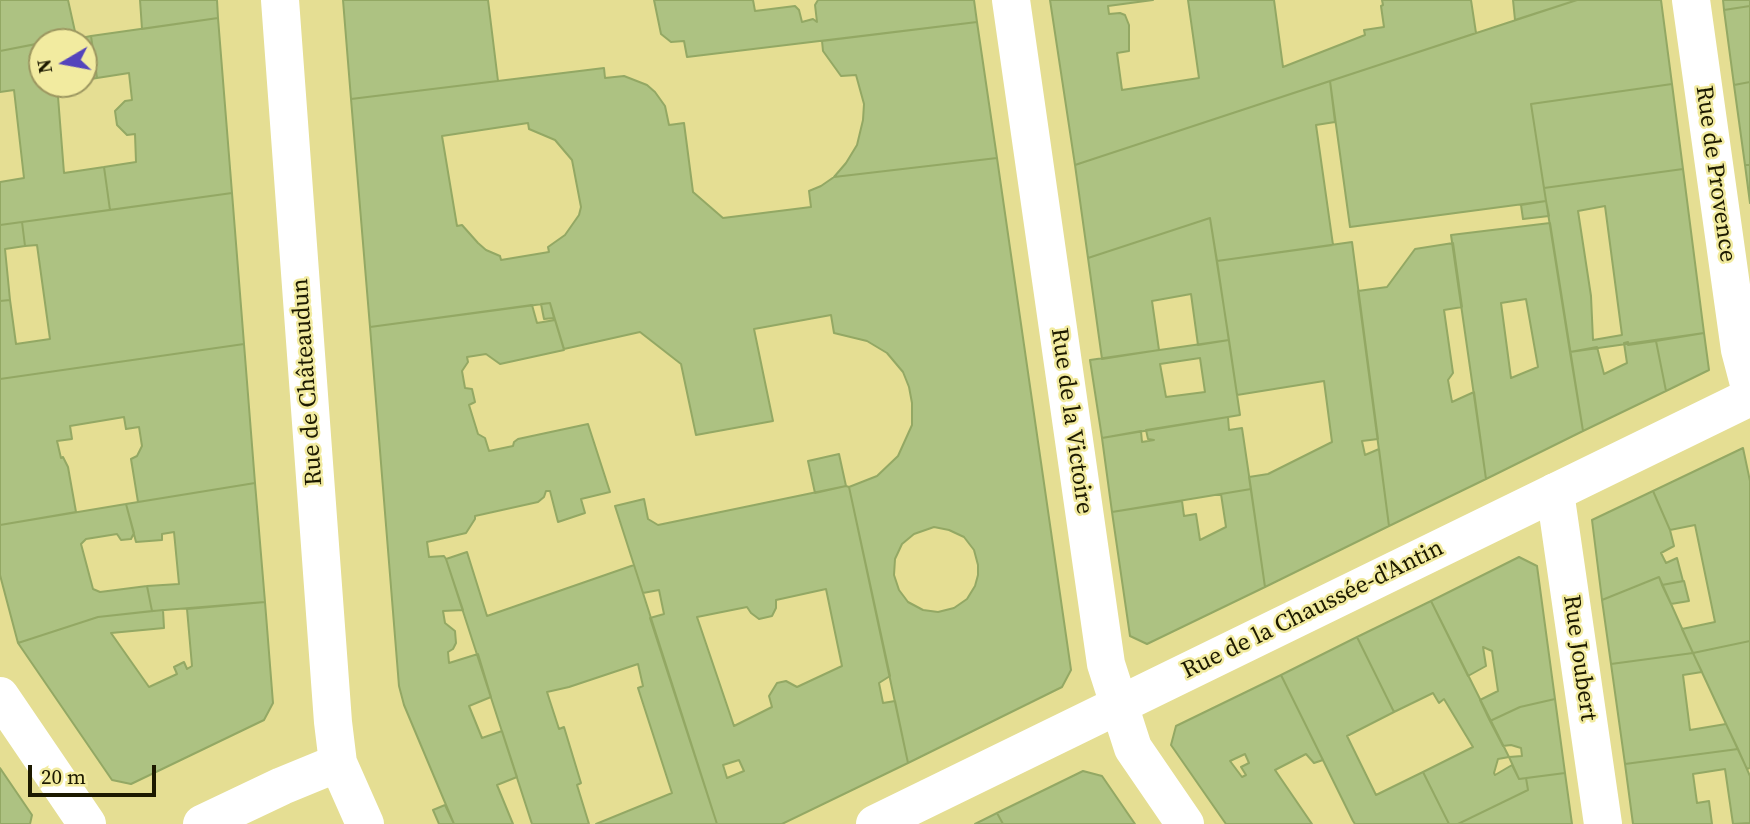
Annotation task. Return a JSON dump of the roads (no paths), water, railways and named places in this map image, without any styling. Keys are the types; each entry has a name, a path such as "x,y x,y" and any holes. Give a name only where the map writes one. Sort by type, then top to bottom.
{"main road":[{"name":"Rue de Châteaudun","path":"280,0 333,722 338,763 365,824"},
{"name":"Rue de la Victoire","path":"1011,0 1104,650 1118,705 1133,748 1185,824"},
{"name":"Rue de Provence","path":"1691,0 1740,350 1750,388"},
{"name":"Rue de la Chaussée-d'Antin","path":"876,824 1750,397"},
{"name":"Rue Joubert","path":"1555,492 1603,824"},
{"path":"0,696 87,824"},
{"path":"202,824 338,763"}]}
